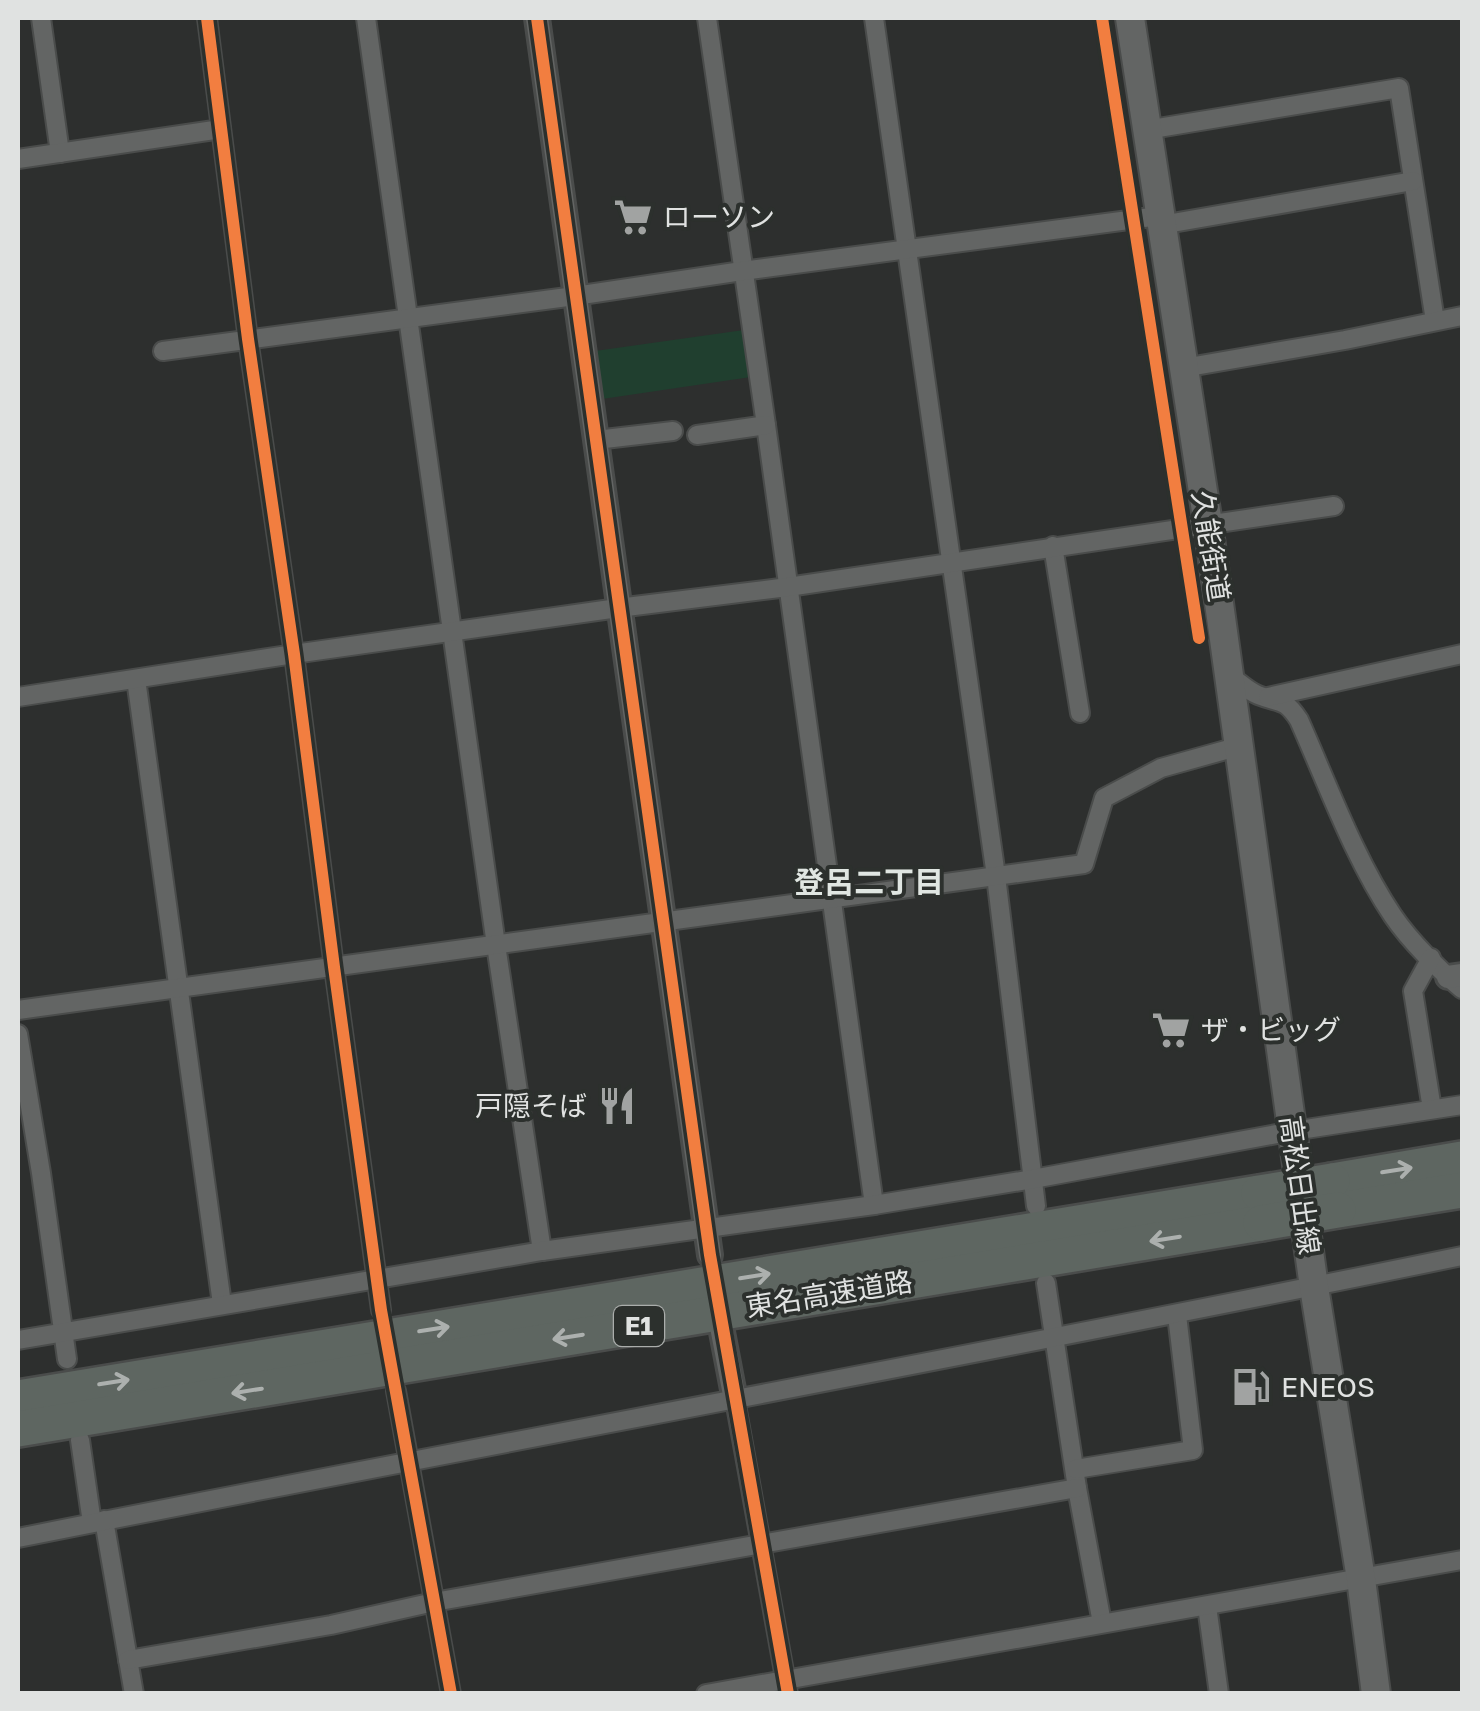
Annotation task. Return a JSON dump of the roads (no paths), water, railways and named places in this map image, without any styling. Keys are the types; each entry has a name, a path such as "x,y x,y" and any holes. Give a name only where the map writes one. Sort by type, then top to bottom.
{"highway":[{"name":"東名高速道路","path":"1335,1196 1462,1159"},
{"name":"東名高速道路","path":"18,1398 1335,1196 1462,1190"},
{"name":"東名高速道路","path":"18,1429 1260,1208"}],"main road":[{"name":"久能街道","path":"1130,18 1230,676"},
{"name":"高松日出線","path":"1230,676 1314,1288 1376,1694"}],"street":[{"path":"41,18 60,153"},
{"path":"207,18 382,1310"},
{"path":"366,18 542,1251"},
{"path":"537,18 710,1255"},
{"path":"707,18 874,1204"},
{"path":"874,18 996,876 1036,1206"},
{"path":"1146,130 1399,88 1435,322"},
{"path":"18,160 221,129"},
{"path":"163,351 742,270 1160,220 1414,181"},
{"path":"1184,368 1462,316"},
{"path":"697,435 766,425"},
{"path":"596,440 673,430"},
{"path":"18,697 1334,506"},
{"path":"1054,546 1080,713"},
{"path":"1266,697 1462,654"},
{"path":"1230,676 1247,688 1283,702 1299,720 1367,872 1394,918 1430,958 1458,980"},
{"path":"136,679 222,1304"},
{"path":"18,1010 1084,864 1104,798 1161,768 1240,746"},
{"path":"1430,958 1413,991 1432,1110"},
{"path":"18,1034 67,1359"},
{"path":"18,1340 542,1251 874,1204 1462,1105"},
{"path":"18,1538 1462,1259"},
{"path":"1046,1283 1102,1624"},
{"path":"128,1660 762,1544 1193,1450 1177,1314"},
{"path":"722,1332 787,1686"},
{"path":"396,1391 451,1694"},
{"path":"80,1440 134,1694"},
{"path":"706,1694 787,1686 1102,1624 1462,1560"},
{"path":"1207,1606 1219,1694"}],"place":[{"name":"ローソン","path":"633,217"},
{"name":"ザ・ビッグ","path":"1171,1030"},
{"name":"戸隠そば","path":"617,1106"},
{"name":"ENEOS","path":"1251,1387"}],"district":[{"name":"登呂二丁目","path":"869,883"}]}
